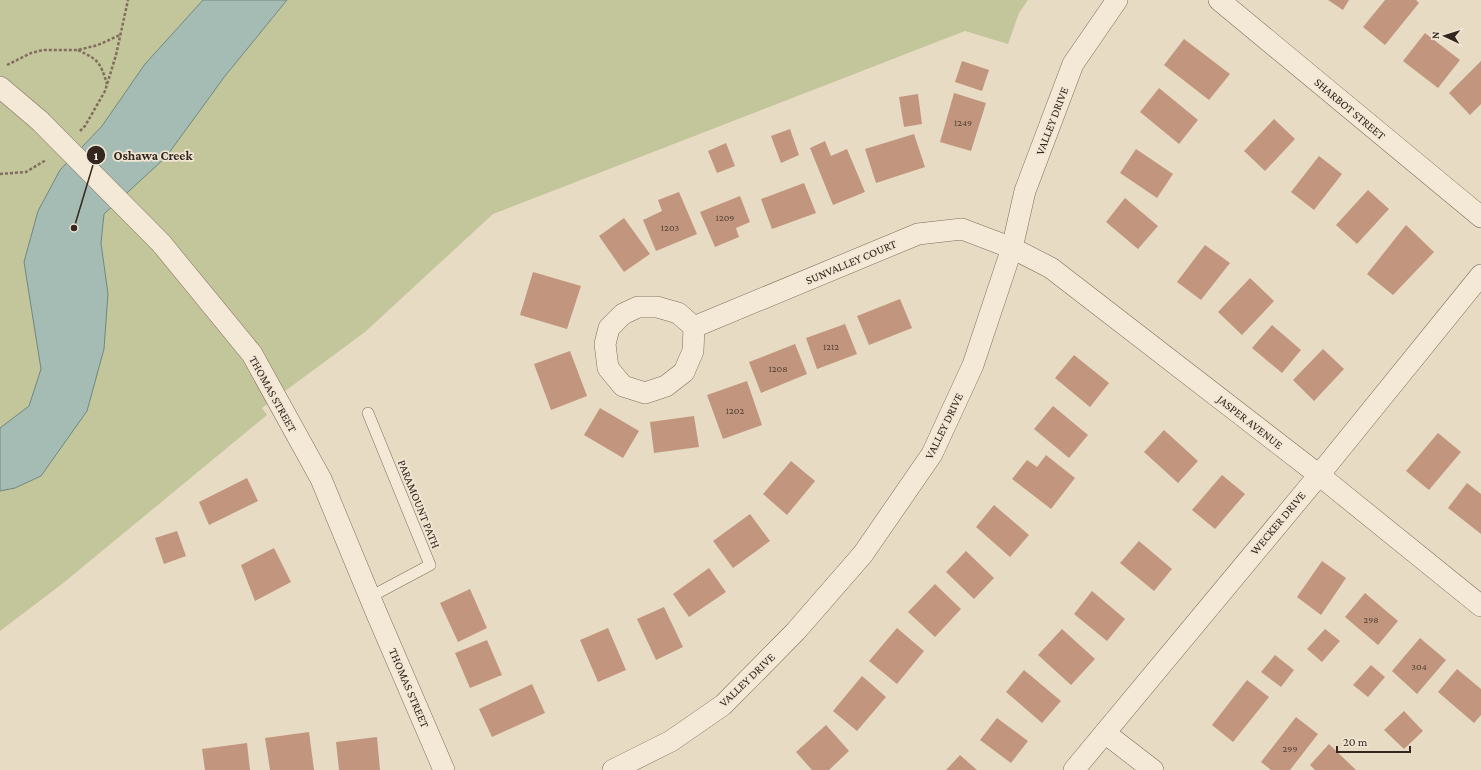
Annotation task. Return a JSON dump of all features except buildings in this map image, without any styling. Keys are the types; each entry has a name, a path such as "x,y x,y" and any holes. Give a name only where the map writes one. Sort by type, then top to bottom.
{"street":[{"name":"VALLEY DRIVE","path":"613,770 671,741 723,705 796,631 863,554 932,454 973,365 1012,248 1025,191 1073,64 1117,0"},
{"name":"SHARBOT STREET","path":"1219,0 1481,217"},
{"name":"THOMAS STREET","path":"0,88 40,121 161,243 252,354 321,479 444,770"},
{"name":"SUNVALLEY COURT","path":"694,327 918,234 962,229 1012,248"},
{"name":"JASPER AVENUE","path":"1012,248 1051,268 1319,475 1481,606"},
{"name":"WECKER DRIVE","path":"1074,770 1319,475 1481,275"},
{"path":"638,307 657,307 678,313 694,327 693,351 684,372 666,386 645,392 623,386 608,368 605,344 610,328 623,314 638,307"},
{"path":"1105,733 1153,770"}],"lane":[{"name":"PARAMOUNT PATH","path":"368,413 430,565 370,597"}],"path":[{"path":"105,91 128,0"},
{"path":"6,65 31,52 43,50 78,50 98,45 120,34"},
{"path":"78,50 94,58 102,68 107,85"},
{"path":"0,174 26,172 42,164"}],"green space":[{"path":"0,0 203,0 145,64 102,126 61,169 104,213 166,157 225,76 287,0 1028,0 1019,13 1008,44 965,31 493,214 365,332 262,408 267,415 62,584 0,631"}],"water":[{"path":"203,0 287,0 225,76 166,157 104,214 101,243 108,294 104,349 87,411 41,476 15,488 0,491 0,428 29,406 41,369 24,262 38,211 60,170 102,126 145,64"}],"place":[{"name":"Oshawa Creek","path":"74,228"}]}
